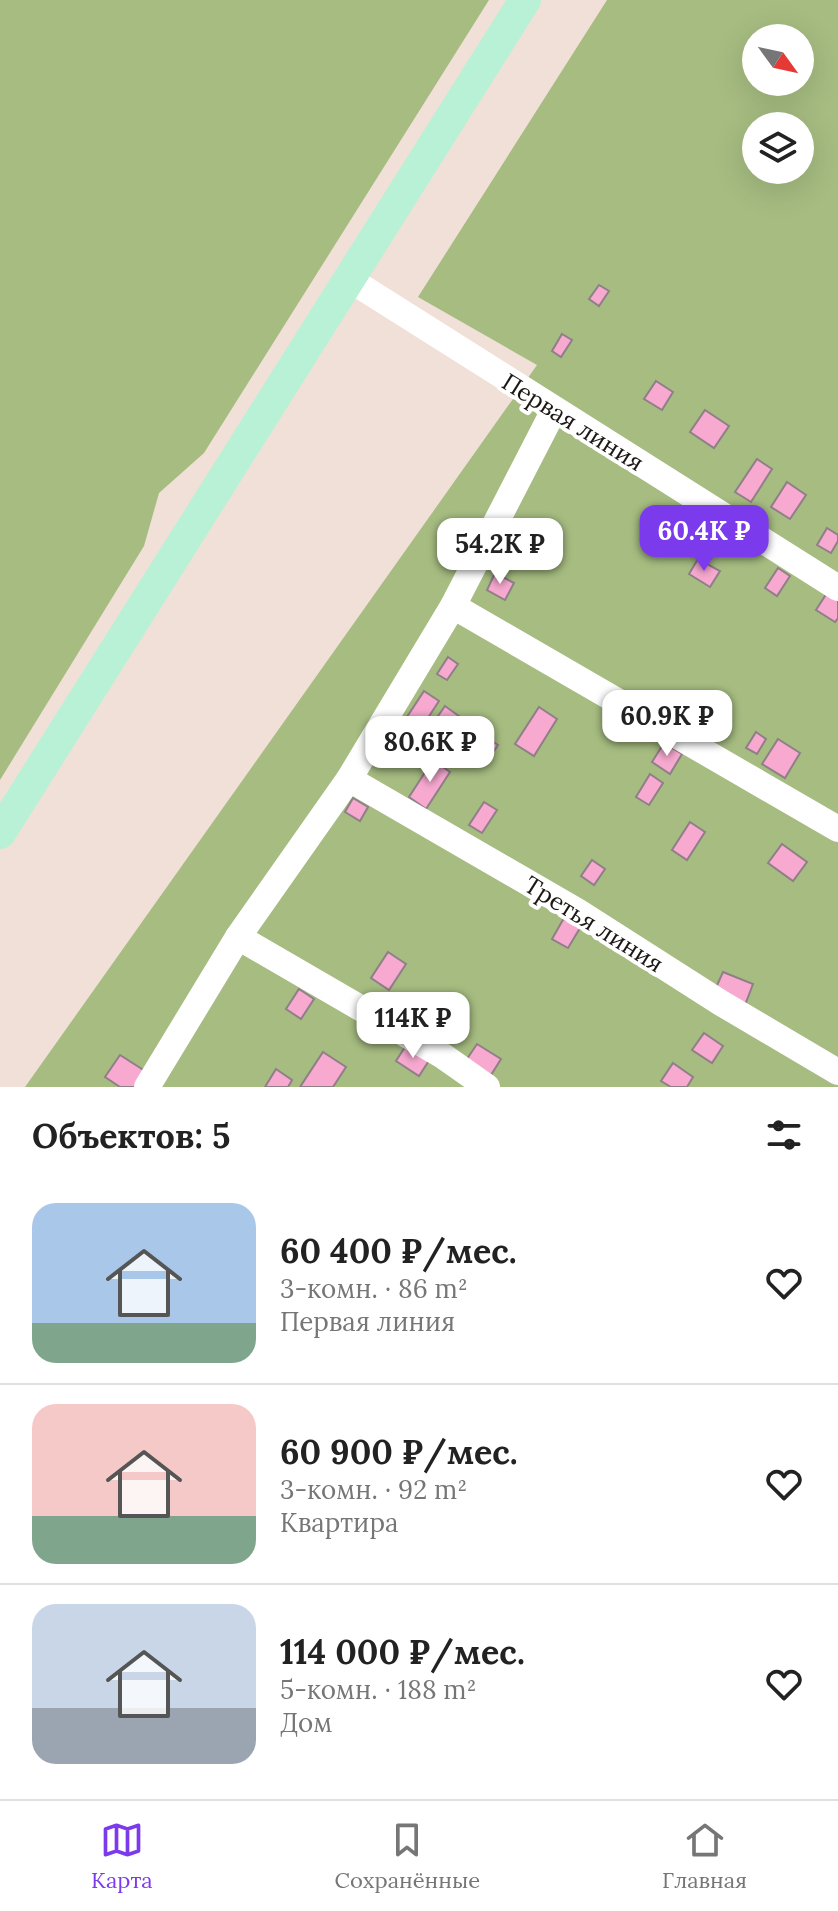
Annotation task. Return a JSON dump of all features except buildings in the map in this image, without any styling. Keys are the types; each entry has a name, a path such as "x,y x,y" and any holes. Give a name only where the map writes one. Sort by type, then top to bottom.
{"main road":[{"path":"0,833 525,0"}],"street":[{"name":"Первая линия","path":"349,279 838,588"},
{"path":"147,1087 238,937 349,779 453,606 554,410"},
{"path":"453,606 838,829"},
{"name":"Третья линия","path":"349,779 577,911 721,1003 838,1072"},
{"path":"238,937 443,1056 487,1087"}],"green space":[{"path":"0,0 489,0 204,453 159,493 144,546 0,780"},
{"path":"607,0 838,0 838,1087 25,1087 537,365 418,297"}]}
